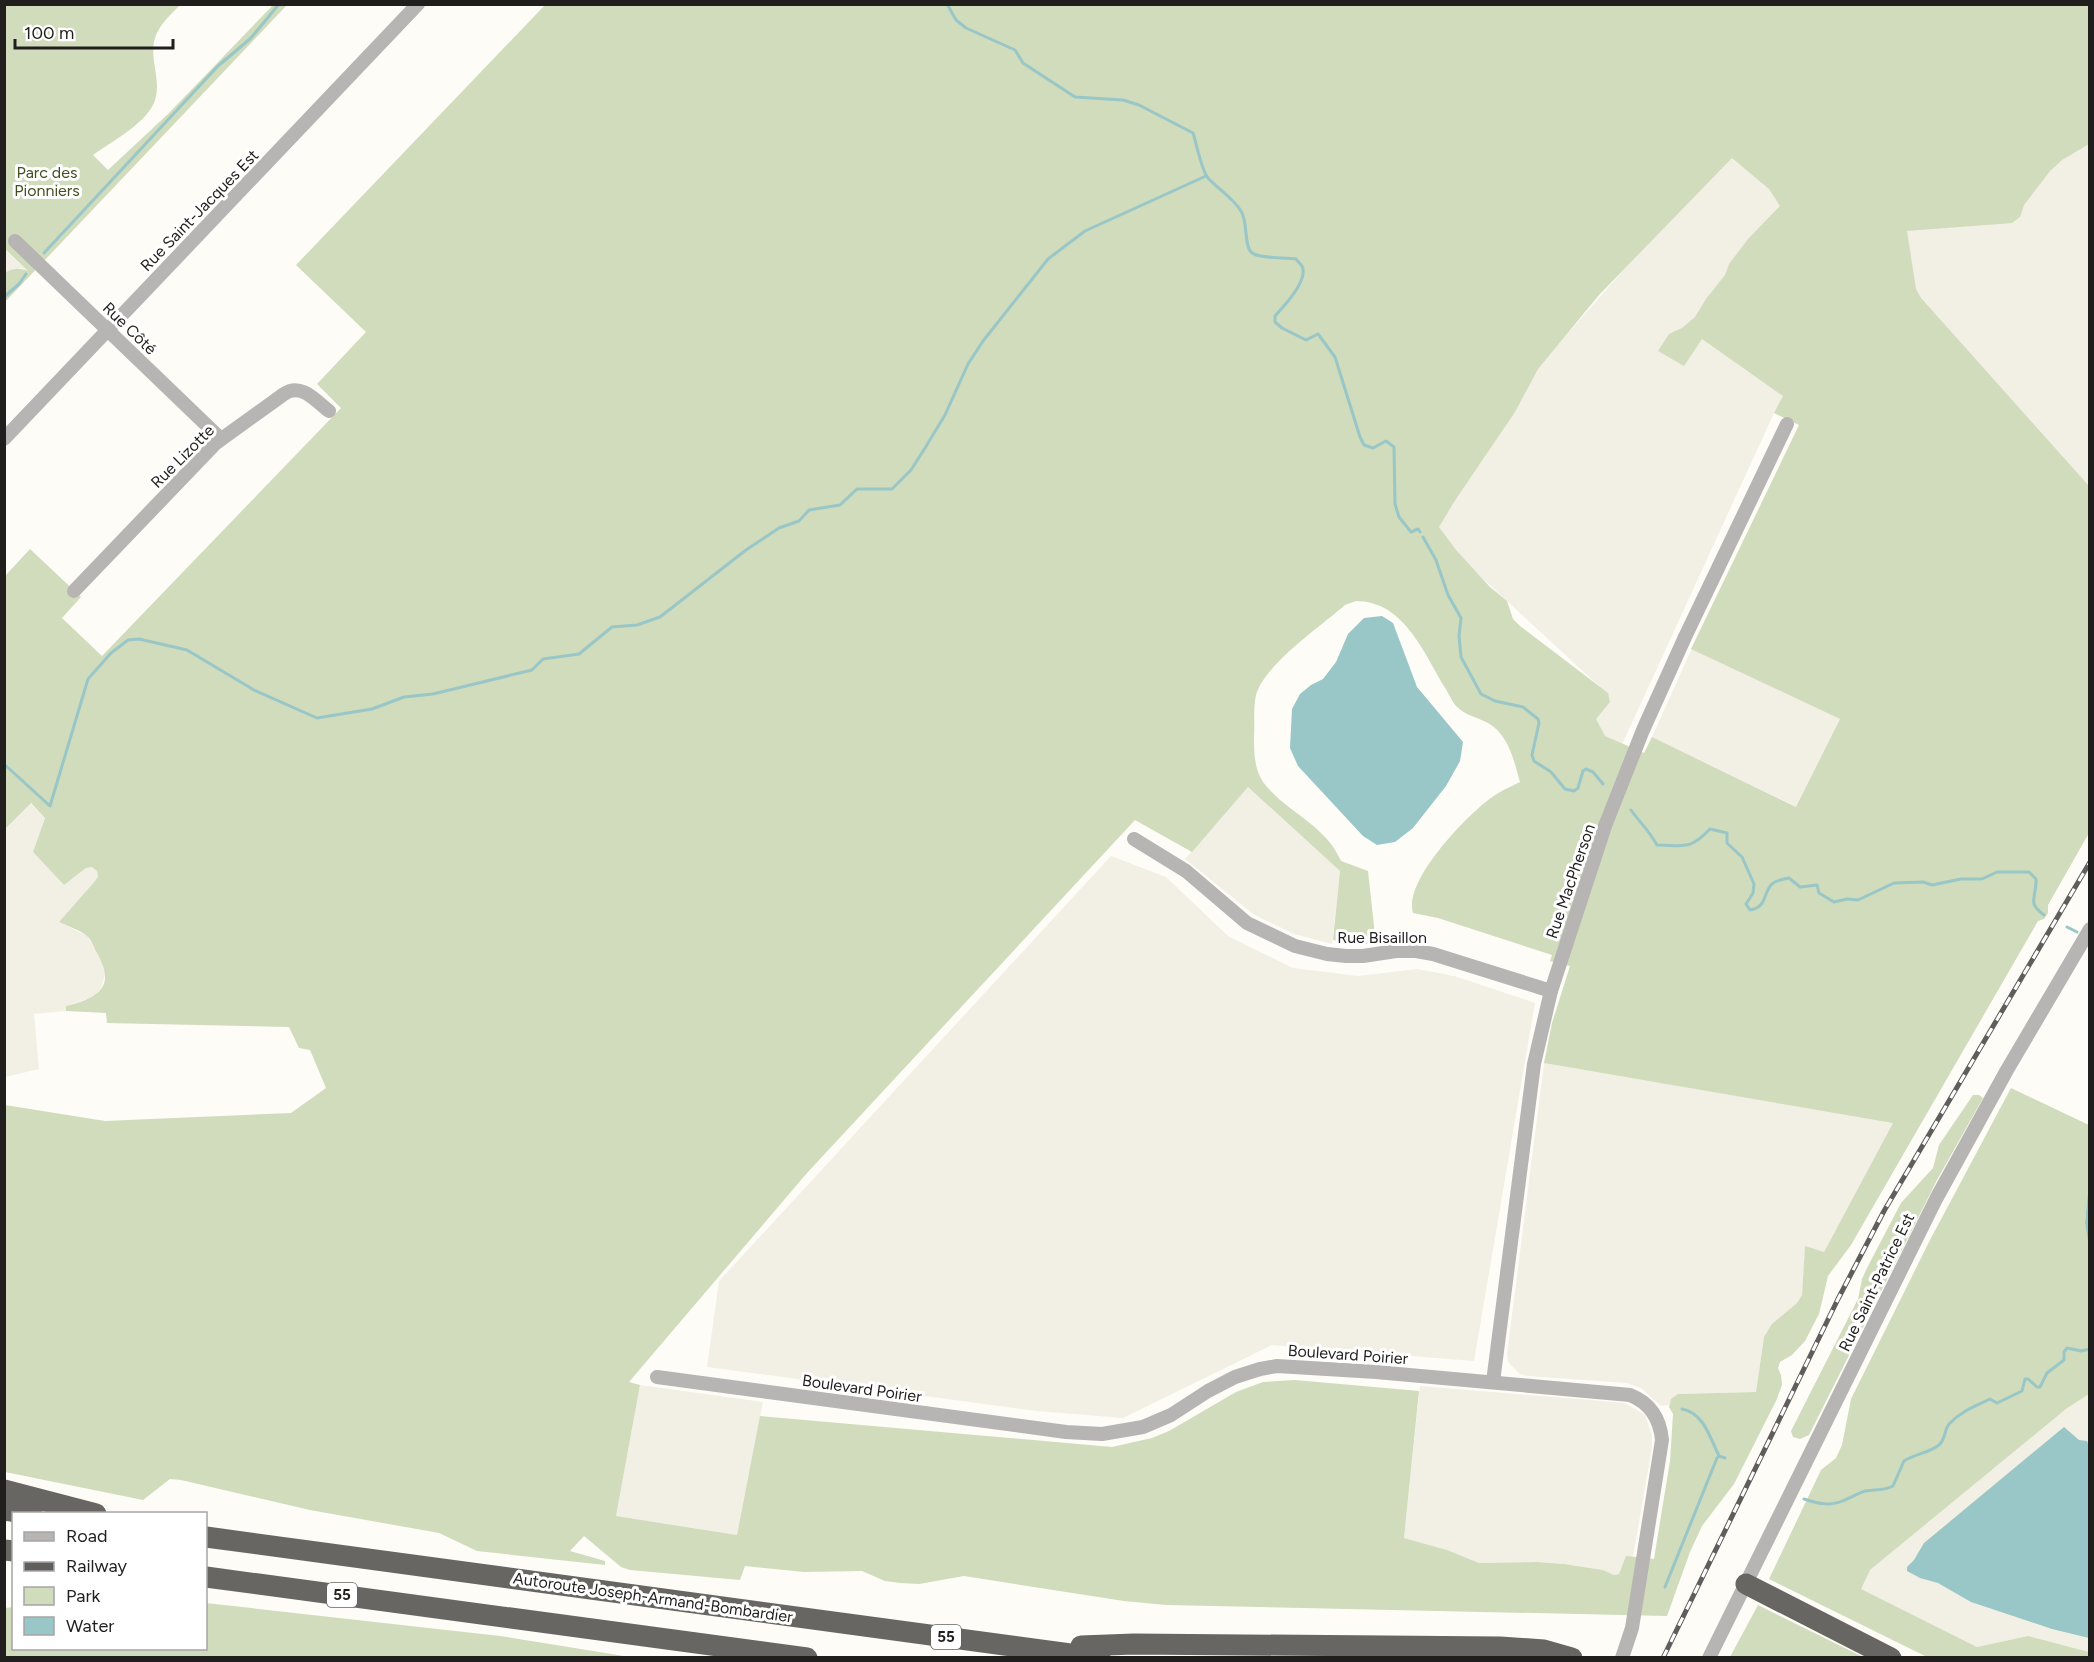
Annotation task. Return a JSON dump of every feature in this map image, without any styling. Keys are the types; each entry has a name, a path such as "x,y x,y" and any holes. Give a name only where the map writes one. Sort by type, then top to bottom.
{"highway":[{"path":"4,1490 89,1512"},
{"name":"Autoroute Joseph-Armand-Bombardier","path":"207,1537 1100,1658"},
{"name":"55","path":"207,1577 807,1658"},
{"path":"1746,1584 1891,1658"},
{"path":"1025,1647 1134,1644 1494,1647 1544,1650 1572,1658"}],"street":[{"name":"Rue Saint-Jacques Est","path":"4,439 418,4"},
{"name":"Rue Côté","path":"15,241 221,439"},
{"name":"Rue Lizotte","path":"74,591 221,439 290,390 303,391 329,411"},
{"name":"Rue MacPherson","path":"1493,1382 1534,1064 1551,991 1605,826 1643,730 1787,424"},
{"name":"Rue Bisaillon","path":"1134,839 1186,871 1247,923 1295,946 1346,956 1416,951 1456,959 1551,991"},
{"name":"Rue Saint-Patrice Est","path":"1709,1658 1936,1199 2007,1070 2090,929"},
{"name":"Boulevard Poirier","path":"657,1377 1054,1431 1092,1434 1123,1431 1152,1423 1179,1410 1227,1381 1270,1367 1303,1366 1630,1395 1638,1398 1651,1409 1659,1423 1662,1448 1632,1628 1622,1658"}],"shaded area":[{"path":"2089,137 2089,506 1916,301 1896,234"},
{"path":"1728,151 1830,220 1815,383 1774,413 1620,749 1586,725 1600,687 1411,512"},
{"path":"4,249 31,274 21,268 14,268 5,273"},
{"path":"1692,648 1840,719 1797,807 1652,737"},
{"path":"1248,787 1340,871 1332,944 1294,934 1253,914 1185,859"},
{"path":"30,803 45,818 33,852 64,885 86,868 92,867 97,871 98,877 59,922 87,936 103,963 105,974 101,989 93,997 66,1006 66,1011 34,1014 39,1069 5,1077 5,829"},
{"path":"1111,856 1166,877 1228,936 1293,968 1358,976 1417,969 1454,976 1535,1003 1474,1361 1272,1345 1123,1418 1037,1411 707,1367 719,1281"},
{"path":"1544,1063 1894,1122 1824,1252 1805,1247 1802,1295 1797,1303 1773,1324 1764,1337 1756,1392 1678,1394 1671,1399 1669,1405 1661,1406 1641,1388 1626,1383 1528,1376 1520,1374 1508,1362 1507,1354"},
{"path":"640,1385 763,1402 737,1535 616,1516"},
{"path":"1420,1386 1625,1403 1645,1415 1652,1435 1652,1447 1633,1557 1626,1557 1619,1574 1614,1575 1603,1570 1564,1564 1479,1563 1447,1550 1404,1538"},
{"path":"2089,1394 2089,1652 2028,1636 1977,1647 1860,1589 1870,1570 2066,1409"}],"green space":[{"name":"Parc des Pionniers","path":"4,5 180,5 162,24 155,38 153,55 157,88 153,105 134,126 93,155 108,170 168,114 273,5 287,5 5,302 5,273 17,269 28,271 5,249"},
{"path":"545,5 2089,5 2089,144 2062,160 2050,171 2024,205 2020,217 2012,223 1907,231 1916,289 1921,298 2089,486 2089,833 2048,905 2048,913 2044,919 2038,921 1851,1245 1828,1276 1819,1314 1805,1341 1792,1355 1780,1362 1778,1368 1782,1385 1776,1401 1734,1484 1702,1526 1667,1616 1166,1605 1124,1601 964,1576 919,1584 885,1581 862,1571 804,1572 745,1566 740,1580 630,1570 621,1567 584,1536 570,1551 605,1561 605,1565 477,1551 439,1533 310,1510 181,1480 170,1479 143,1500 5,1472 5,1105 105,1121 291,1113 326,1088 310,1050 299,1048 289,1027 107,1023 106,1013 66,1011 66,1006 95,995 104,983 103,965 89,939 82,932 59,922 98,877 97,871 92,867 86,868 64,885 33,852 45,818 31,803 5,829 5,576 30,549 81,597 62,618 102,656 341,408 317,384 366,332 296,265","holes":["1732,158 1769,189 1780,206 1748,239 1695,317 1682,328 1669,334 1658,351 1684,366 1702,339 1783,396 1774,413 1799,425 1691,649 1840,719 1796,807 1652,737 1644,753 1605,736 1596,719 1610,702 1608,693 1520,626 1513,619 1507,601 1490,587 1456,550 1439,527 1515,412 1538,369 1599,295","1356,601 1372,603 1387,609 1399,619 1410,630 1456,706 1495,728 1510,749 1520,782 1498,793 1480,807 1439,850 1418,884 1412,900 1413,913 1438,918 1552,955 1550,961 1570,966 1552,1023 1544,1063 1893,1123 1824,1252 1805,1246 1802,1295 1797,1303 1772,1324 1764,1337 1756,1392 1678,1394 1671,1399 1669,1407 1673,1414 1670,1461 1654,1559 1626,1556 1619,1574 1614,1575 1603,1570 1564,1564 1479,1563 1447,1550 1404,1538 1419,1391 1295,1380 1263,1382 1236,1392 1169,1431 1152,1438 1112,1447 760,1416 737,1535 616,1516 640,1385 629,1382 807,1173 1135,820 1192,852 1248,787 1340,871 1333,940 1355,944 1376,944 1368,871 1341,861 1327,839 1268,788 1257,770 1254,750 1255,700 1261,683 1295,647 1345,605"]},
{"path":"2011,1088 2089,1125 2089,1179 2085,1223 2090,1247 2089,1394 2066,1409 1870,1570 1861,1589 1977,1647 2028,1636 2089,1652 2089,1657 1927,1657 1769,1579 1821,1470 1836,1458 1842,1445 1851,1399 1930,1240"},
{"path":"1973,1095 1983,1098 1937,1180 1809,1435 1800,1439 1793,1437 1791,1431 1858,1299 1862,1279 1901,1203 1933,1168 1939,1145"},
{"path":"207,1603 500,1636 630,1657 5,1657 5,1608 12,1607 12,1650 207,1650"},
{"path":"1758,1605 1863,1657 1730,1657"}],"water":[{"path":"1382,616 1393,623 1417,687 1463,742 1460,761 1446,786 1413,828 1395,842 1377,845 1363,836 1298,766 1290,748 1292,709 1300,694 1323,679 1336,662 1348,634 1364,618"},
{"path":"2089,1179 2089,1247 2085,1223"},
{"path":"2064,1427 2079,1440 2087,1441 2089,1447 2089,1638 2052,1629 1971,1602 1938,1583 1920,1578 1907,1571 1907,1567 1924,1543"}],"waterway":[{"path":"44,253 218,66 251,38 279,4"},
{"path":"947,4 956,20 966,28 1015,50 1023,63 1075,97 1123,100 1139,105 1193,133 1201,163 1208,178 1241,211 1245,221 1247,244 1251,252 1265,257 1296,259 1302,266 1303,272 1299,285 1275,316 1275,322 1306,340 1318,334 1335,357 1364,445 1373,448 1386,441 1394,447 1395,504 1399,517 1411,532 1418,529 1420,532"},
{"path":"4,764 50,806 88,679 111,653 128,640 139,639 187,650 254,690 317,718 372,709 404,697 433,694 532,670 543,659 579,654 612,627 637,625 660,617 746,550 779,528 799,521 809,510 840,505 857,489 892,489 911,470 925,448 945,415 968,364 983,341 1048,259 1085,231 1206,176"},
{"path":"4,297 19,284 26,274"},
{"path":"1423,537 1436,560 1448,595 1461,618 1459,636 1461,657 1481,694 1495,701 1523,707 1538,719 1532,755 1534,761 1551,772 1565,789 1574,791 1578,788 1583,771 1586,769 1593,772 1603,784"},
{"path":"1631,810 1657,845 1691,844 1710,829 1727,833 1727,843 1742,857 1754,884 1753,893 1746,904 1750,910 1762,903 1773,883 1789,878 1800,887 1817,885 1819,893 1834,902 1847,899 1858,900 1894,883 1923,882 1932,885 1961,879 1982,879 1997,872 2029,872 2036,879 2035,907 2044,915"},
{"path":"2067,927 2077,932"},
{"path":"1804,1499 1831,1504 1865,1491 1890,1488 1904,1461 1939,1445 1947,1426 1958,1416 1990,1399 1997,1403 2022,1391 2025,1379 2040,1387 2047,1373 2064,1360 2064,1352 2067,1348 2081,1351 2090,1349"},
{"path":"1682,1409 1690,1411 1701,1421 1719,1456"},
{"path":"1665,1587 1717,1458 1719,1456 1725,1458"}],"railway":[{"path":"1663,1658 1838,1299 1884,1211 2090,862"}]}
